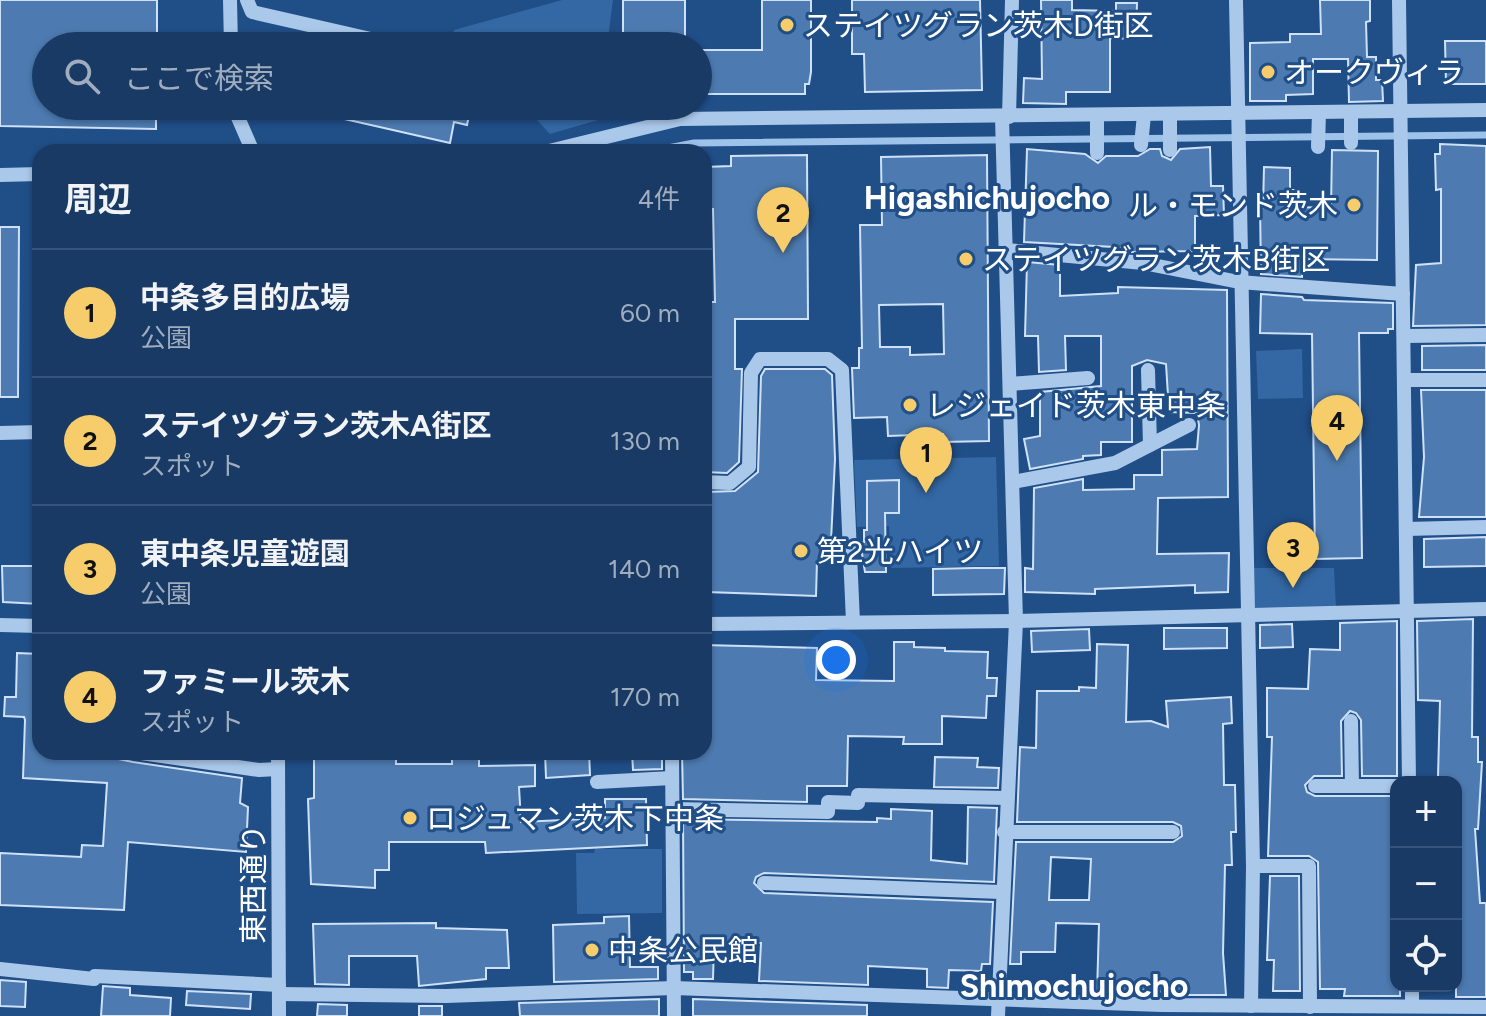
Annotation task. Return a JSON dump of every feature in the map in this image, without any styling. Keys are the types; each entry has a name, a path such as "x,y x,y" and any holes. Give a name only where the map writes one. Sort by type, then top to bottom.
{"street":[{"path":"230,0 231,32"},
{"path":"247,0 252,12 340,32"},
{"path":"998,1016 1001,892 1016,621 1003,149 1012,0"},
{"path":"1236,0 1239,282 1253,866 1251,1006"},
{"path":"1399,0 1409,776"},
{"path":"712,119 1170,121 1237,120 1319,112 1402,117 1486,110"},
{"path":"1318,147 1319,112"},
{"path":"1351,112 1351,143"},
{"path":"239,120 250,144"},
{"path":"590,144 676,120"},
{"path":"1097,120 1097,150"},
{"path":"1141,145 1143,120"},
{"path":"1170,121 1170,147"},
{"path":"0,175 32,174"},
{"path":"1006,250 1143,263 1239,282 1403,294"},
{"path":"1404,336 1486,335"},
{"path":"712,482 730,483 749,467 751,373 760,359 828,359 842,370 853,622"},
{"path":"1148,370 1150,445"},
{"path":"1010,384 1088,378"},
{"path":"1404,380 1486,380"},
{"path":"1013,482 1115,463 1189,425"},
{"path":"0,433 32,433"},
{"path":"1406,529 1486,527"},
{"path":"712,624 1016,621 1486,609"},
{"path":"0,625 32,626"},
{"path":"1351,721 1352,786"},
{"path":"190,760 259,770 278,769"},
{"name":"東西通り","path":"278,760 279,1016"},
{"path":"672,760 674,1016"},
{"path":"597,782 672,778"},
{"path":"1315,786 1390,786"},
{"path":"673,809 828,812 828,802 858,803 858,795 1007,798"},
{"path":"1004,832 1173,832"},
{"path":"1253,866 1309,866 1318,1010"},
{"path":"764,883 1001,892"},
{"path":"0,969 94,979 95,976 279,989 446,996 674,988 998,998 1162,1010 1251,1006 1318,1010 1412,1005 1452,1011 1486,1007"},
{"path":"1412,992 1412,1005"}],"shaded area":[{"path":"562,0 613,0 609,32 454,30"},
{"path":"537,120 598,120 550,134"},
{"path":"1302,349 1303,398 1258,399 1256,351"},
{"path":"996,457 999,566 891,568 889,526 857,527 854,460"},
{"path":"1251,568 1334,568 1336,608 1252,609"},
{"path":"595,849 662,849 662,913 577,914 576,853 594,853"}],"building":[{"path":"0,0 157,0 157,32 32,32 32,120 156,120 156,129 0,126"},
{"path":"623,0 685,0 685,32 623,32"},
{"name":"ステイツグラン茨木D街区","path":"762,0 811,0 811,72 809,84 805,84 805,94 712,94 712,50 762,50"},
{"path":"852,0 980,0 982,90 865,92 864,54 852,54"},
{"path":"1041,0 1072,0 1072,10 1116,11 1116,3 1137,3 1136,39 1110,38 1110,92 1066,92 1066,104 1023,103 1024,78 1042,79"},
{"path":"1320,0 1370,0 1370,21 1366,22 1367,57 1376,57 1376,80 1382,80 1383,101 1349,102 1348,59 1313,59 1313,94 1286,95 1286,101 1250,101 1250,43 1290,42 1290,34 1321,34"},
{"path":"1445,41 1486,41 1486,84 1446,84"},
{"path":"349,120 468,120 467,125 454,122 450,143"},
{"path":"1440,144 1486,146 1486,325 1413,326 1416,265 1441,263 1441,189 1436,190 1435,154 1440,154"},
{"path":"1210,147 1211,186 1223,186 1224,215 1195,216 1195,251 1132,252 1132,248 1024,242 1027,149 1085,154 1098,163 1106,156 1138,156 1150,149 1160,149 1162,156 1171,160 1180,149"},
{"path":"1332,150 1378,151 1377,260 1303,259 1302,277 1261,274 1260,206 1263,207 1264,167 1290,168 1290,190 1298,190 1298,207 1331,208"},
{"path":"807,155 808,319 735,319 735,369 742,369 739,462 727,473 712,472 712,302 715,302 712,167 731,166 731,156"},
{"path":"987,155 989,441 943,442 943,434 888,436 887,417 854,418 852,368 859,368 859,348 862,348 860,225 882,225 881,157","holes":["943,304 944,354 910,355 910,347 880,347 879,305"]},
{"path":"0,227 19,227 18,397 0,397"},
{"path":"1027,262 1060,265 1060,296 1118,293 1118,287 1227,290 1228,497 1158,498 1157,554 1229,553 1228,592 1195,593 1195,585 1095,589 1095,594 1025,592 1025,568 1033,569 1034,488 1083,479 1083,490 1134,489 1134,475 1162,475 1162,450 1197,449 1199,425 1197,413 1169,412 1166,364 1147,360 1132,366 1132,442 1101,442 1101,455 1083,456 1083,459 1030,469 1024,439 1040,436 1040,392 1101,386 1101,336 1065,336 1066,370 1039,372 1038,336 1025,336"},
{"path":"1261,294 1302,297 1304,300 1393,303 1393,329 1388,329 1388,333 1359,333 1362,558 1315,559 1312,334 1260,333"},
{"path":"1486,345 1486,370 1422,370 1422,346"},
{"path":"765,369 825,369 832,375 835,459 831,541 839,541 840,561 817,561 816,596 712,592 712,492 735,491 758,472 761,376"},
{"path":"1421,390 1486,390 1486,517 1419,517 1424,457"},
{"path":"899,480 899,513 885,513 886,572 865,572 860,542 864,542 864,530 867,530 867,481"},
{"path":"1486,537 1486,566 1424,567 1424,539"},
{"path":"2,566 32,566 32,604 3,602"},
{"path":"1005,568 1004,594 933,595 933,569"},
{"path":"1473,619 1472,737 1478,737 1478,762 1482,762 1478,829 1475,829 1480,903 1486,903 1486,997 1456,997 1456,992 1462,992 1462,776 1438,776 1440,701 1418,700 1417,621"},
{"path":"1397,621 1397,776 1362,776 1361,720 1350,711 1341,721 1342,776 1314,776 1305,785 1307,792 1315,796 1390,796 1390,992 1400,992 1400,996 1344,996 1345,989 1320,989 1318,862 1309,856 1268,856 1272,737 1267,737 1267,688 1308,689 1310,649 1340,650 1340,623"},
{"path":"1292,624 1293,647 1260,648 1260,625"},
{"path":"1164,628 1227,628 1227,648 1164,649"},
{"path":"1089,629 1090,650 1032,652 1031,631"},
{"path":"894,642 914,642 914,647 945,648 945,651 988,652 987,678 997,678 996,696 987,696 986,718 942,716 942,744 903,744 904,737 848,736 847,786 807,786 807,802 683,799 682,760 712,760 712,645 817,648 816,680 894,681"},
{"path":"1097,644 1128,645 1126,722 1151,721 1168,727 1166,701 1231,697 1232,723 1223,724 1224,785 1235,785 1236,832 1231,832 1232,865 1225,865 1223,953 1226,995 1166,995 1166,992 1128,989 1128,994 1097,993 1099,924 1056,923 1055,952 1021,952 1021,964 1010,964 1016,842 1173,842 1182,836 1181,826 1173,822 1017,822 1020,747 1036,748 1037,691 1096,688","holes":["1051,857 1091,859 1089,900 1049,900"]},
{"path":"17,653 32,654 32,760 123,760 242,778 240,803 248,807 246,852 128,842 124,910 0,905 0,853 81,857 82,845 103,846 107,783 23,778 25,720 24,717 4,716 5,697 16,697"},
{"path":"935,757 978,758 977,767 999,768 998,788 934,787"},
{"path":"314,760 452,764 452,760 479,760 479,766 535,765 535,786 519,787 521,822 605,818 605,799 646,799 647,845 486,853 485,842 389,842 389,870 375,870 375,888 311,884 308,799 314,798"},
{"path":"545,760 589,760 590,775 546,778"},
{"path":"632,760 662,760 662,769 633,770"},
{"path":"968,807 997,808 994,882 764,873 756,877 754,883 764,893 993,902 990,964 982,964 981,971 949,970 948,988 927,987 927,969 868,966 868,985 759,981 761,943 714,943 713,979 693,979 693,972 684,972 683,819 877,822 877,818 891,819 891,809 932,811 931,860 967,864"},
{"path":"1270,876 1299,876 1300,991 1273,991 1274,960 1267,960"},
{"name":"中条公民館","path":"629,916 630,967 658,967 658,979 554,982 553,925 604,923 604,917"},
{"path":"436,923 436,928 507,930 509,968 486,968 486,979 419,986 417,956 349,956 349,985 315,984 313,924"},
{"path":"0,980 26,982 25,1007 0,1006"},
{"path":"103,986 130,988 130,995 171,998 170,1016 101,1016"},
{"path":"187,991 251,994 250,1009 186,1005"},
{"path":"659,999 659,1016 520,1016 519,1003"},
{"path":"693,999 867,1005 867,1016 693,1016"},
{"path":"318,1004 347,1005 347,1016 317,1016"},
{"path":"419,1006 442,1006 442,1016 419,1016"}],"waterway":[{"path":"689,144 1486,135"}],"place":[{"name":"ステイツグラン茨木D街区","path":"787,25"},
{"name":"オークヴィラ","path":"1268,72"},
{"name":"ル・モンド茨木","path":"1354,205"},
{"name":"ステイツグラン茨木A街区","path":"783,253"},
{"name":"ステイツグラン茨木B街区","path":"966,259"},
{"name":"レジェイド茨木東中条","path":"910,405"},
{"name":"ファミール茨木","path":"1337,461"},
{"name":"中条多目的広場","path":"926,493"},
{"name":"第2光ハイツ","path":"801,551"},
{"name":"東中条児童遊園","path":"1293,588"},
{"name":"ロジュマン茨木下中条","path":"410,818"},
{"name":"中条公民館","path":"592,950"}],"district":[{"name":"Higashichujocho","path":"987,198"},
{"name":"Shimochujocho","path":"1074,986"}]}
